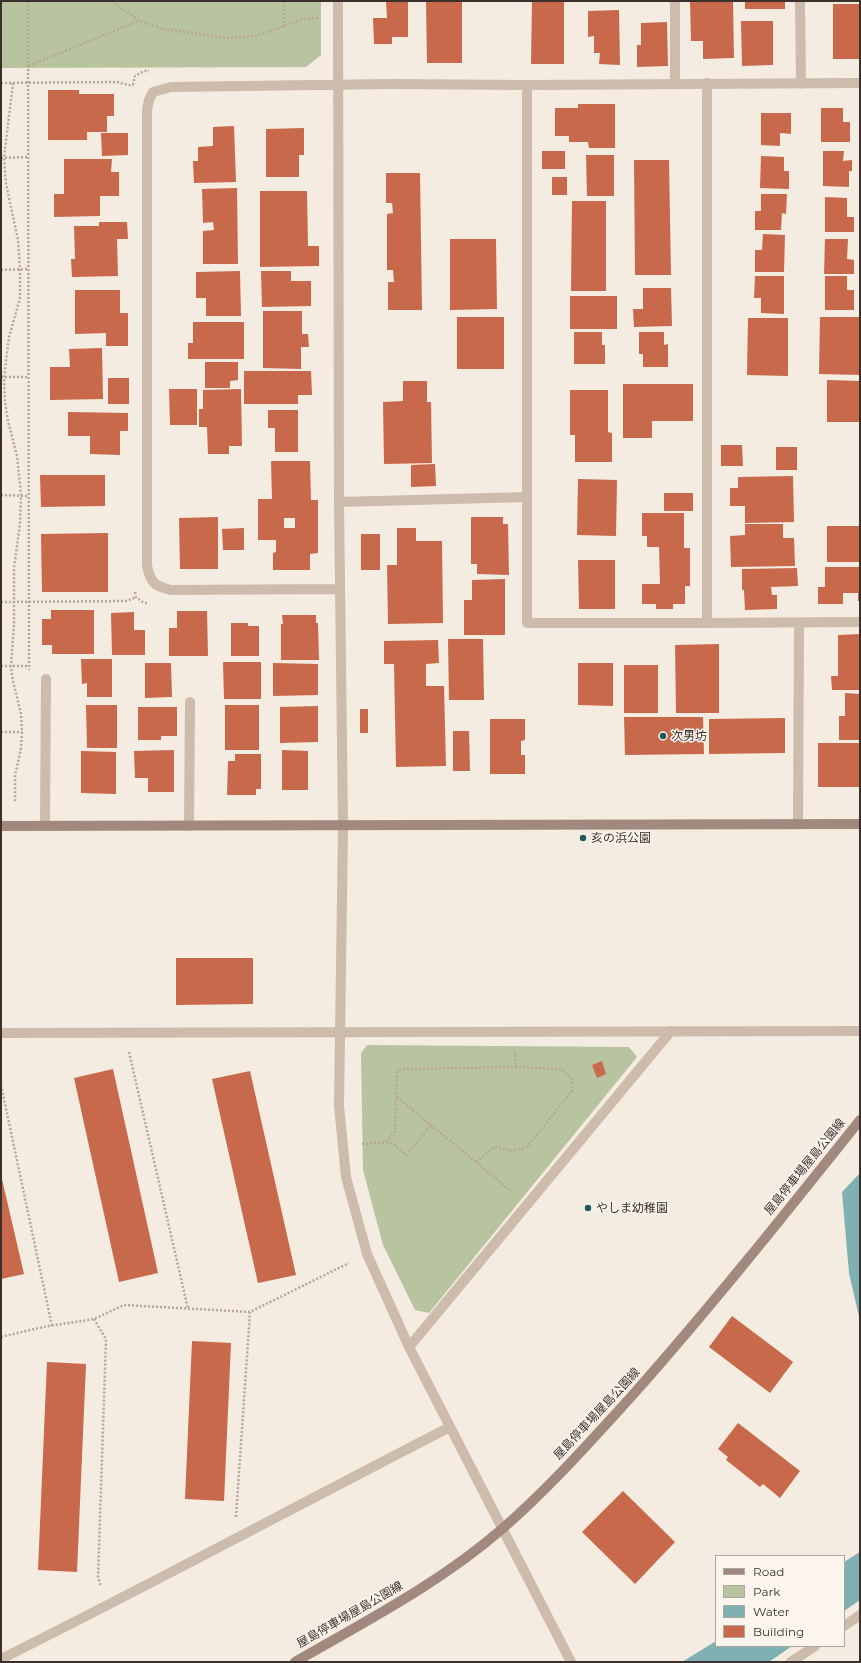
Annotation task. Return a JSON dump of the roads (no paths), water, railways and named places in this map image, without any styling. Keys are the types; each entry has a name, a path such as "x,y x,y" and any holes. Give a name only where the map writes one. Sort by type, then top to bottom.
{"street":[{"path":"338,1 339,502 343,827 339,1106 346,1177 367,1254 409,1347 571,1662"},
{"path":"675,1 675,83"},
{"path":"800,1 801,84"},
{"path":"707,83 707,623"},
{"path":"340,589 172,590 160,588 154,584 150,577 147,566 146,110 153,92 171,87 860,83"},
{"path":"526,85 527,623 860,622"},
{"path":"339,502 527,497"},
{"path":"798,824 799,623"},
{"path":"45,825 46,679"},
{"path":"189,826 190,702"},
{"path":"1,826 343,827 860,824"},
{"path":"409,1347 671,1031"},
{"path":"1,1033 860,1031"},
{"name":"屋島停車場屋島公園線","path":"296,1662 448,1572 502,1529 580,1454 676,1346 735,1276 860,1120"},
{"path":"1,1659 110,1605 244,1533 450,1427"},
{"path":"845,1625 860,1615"},
{"path":"791,1662 813,1647"}],"water":[{"path":"860,1173 860,1321 849,1273 842,1192"},
{"path":"860,1552 860,1600 845,1610 845,1561"},
{"path":"715,1642 715,1647 791,1647 769,1662 682,1662"}],"place":[{"name":"次男坊","path":"663,736"},
{"name":"亥の浜公園","path":"583,838"},
{"name":"やしま幼稚園","path":"588,1208"}]}
